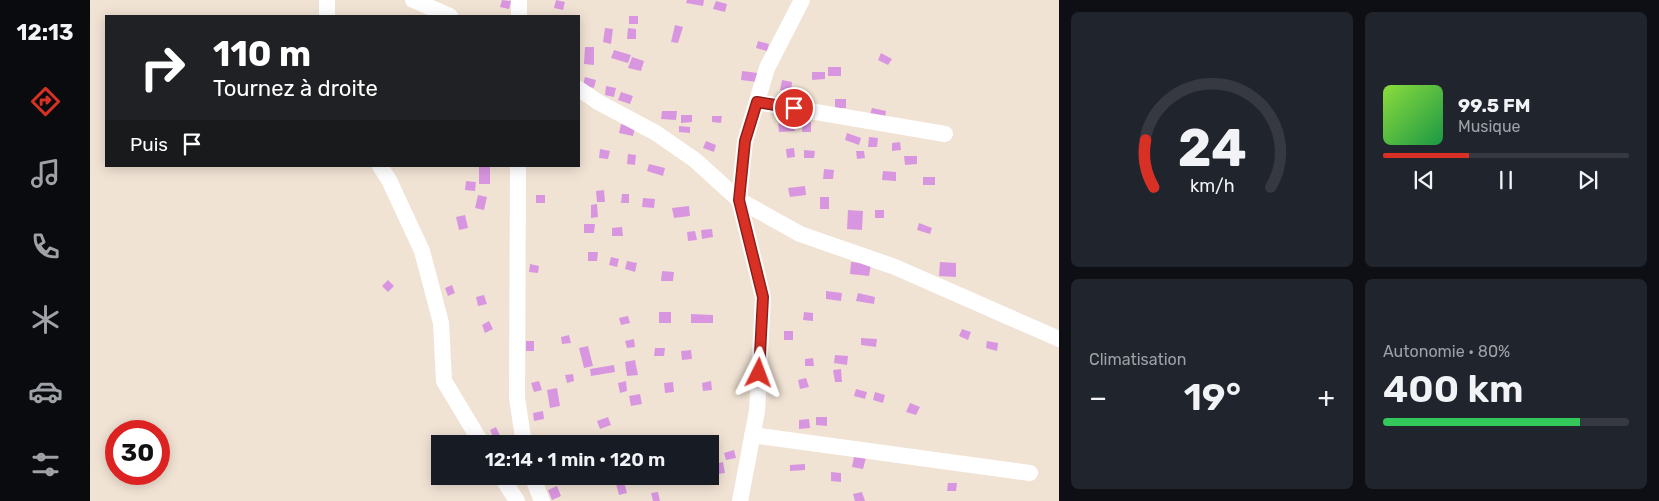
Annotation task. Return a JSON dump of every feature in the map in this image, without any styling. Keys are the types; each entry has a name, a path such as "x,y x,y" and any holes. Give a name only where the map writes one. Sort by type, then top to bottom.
{"street":[{"path":"327,0 327,15"},
{"path":"413,0 448,15"},
{"path":"519,0 519,15"},
{"path":"740,501 757,411 763,297 739,200 745,141 767,68 802,0"},
{"path":"580,90 598,102 656,133 695,160 739,200 800,234 895,267 1059,339"},
{"path":"757,102 945,134"},
{"path":"381,167 389,180 422,251 441,324 444,381 477,435"},
{"path":"518,167 517,398 523,435"},
{"path":"752,436 1030,473"},
{"path":"507,485 517,501"},
{"path":"536,485 542,501"}],"building":[{"path":"502,0 511,1 509,9 500,7"},
{"path":"556,0 565,2 563,10 554,8"},
{"path":"687,0 704,0 703,6 686,3"},
{"path":"716,1 727,4 725,12 713,9"},
{"path":"629,16 638,16 638,24 629,24"},
{"path":"675,25 683,27 678,43 671,42"},
{"path":"605,28 613,29 611,44 603,42"},
{"path":"628,28 636,29 636,39 627,39"},
{"path":"758,41 769,44 767,51 756,48"},
{"path":"585,47 594,47 594,65 584,64"},
{"path":"614,50 631,55 628,63 611,58"},
{"path":"881,53 892,59 888,65 878,60"},
{"path":"632,57 644,61 641,71 628,68"},
{"path":"828,67 841,67 841,76 828,76"},
{"path":"742,71 758,73 757,82 741,80"},
{"path":"812,72 825,72 825,79 812,80"},
{"path":"585,77 596,80 594,88 583,85"},
{"path":"782,80 792,82 791,92 780,90"},
{"path":"606,86 616,88 614,97 605,95"},
{"path":"621,92 633,96 630,104 618,100"},
{"path":"835,99 846,99 846,108 835,108"},
{"path":"872,108 886,111 885,118 870,115"},
{"path":"662,111 677,111 676,120 661,119"},
{"path":"681,115 692,115 692,122 681,123"},
{"path":"712,116 722,116 721,123 712,122"},
{"path":"794,122 795,131 779,132 778,124"},
{"path":"803,122 811,122 811,132 802,132"},
{"path":"621,124 635,128 633,136 619,133"},
{"path":"679,126 690,127 690,133 679,132"},
{"path":"847,133 861,138 859,145 845,140"},
{"path":"869,137 878,138 877,147 868,147"},
{"path":"706,141 716,145 714,152 703,148"},
{"path":"900,142 901,150 892,151 892,143"},
{"path":"794,148 795,157 787,158 786,149"},
{"path":"600,149 610,151 608,159 599,158"},
{"path":"804,150 815,151 814,158 804,158"},
{"path":"856,151 864,151 865,158 857,159"},
{"path":"628,154 636,155 635,165 627,164"},
{"path":"904,156 917,156 917,164 905,165"},
{"path":"649,164 665,168 663,176 647,171"},
{"path":"479,167 490,167 490,184 479,184"},
{"path":"824,169 834,170 833,179 823,179"},
{"path":"883,171 896,172 896,181 882,180"},
{"path":"923,177 935,177 935,185 923,185"},
{"path":"466,181 476,182 475,191 465,190"},
{"path":"805,186 806,195 790,197 788,188"},
{"path":"604,190 605,202 597,202 596,191"},
{"path":"622,194 629,194 629,203 621,203"},
{"path":"478,195 487,197 484,210 475,208"},
{"path":"536,195 545,195 545,203 536,203"},
{"path":"820,197 829,197 829,209 820,209"},
{"path":"643,198 655,199 654,208 642,207"},
{"path":"597,204 598,217 591,218 591,205"},
{"path":"689,206 690,216 674,218 672,208"},
{"path":"848,210 863,211 862,230 847,229"},
{"path":"875,210 884,210 884,218 875,218"},
{"path":"465,215 468,228 459,230 456,217"},
{"path":"919,223 932,228 930,234 917,230"},
{"path":"584,224 595,224 594,233 584,233"},
{"path":"622,227 623,236 612,236 612,228"},
{"path":"712,229 713,237 702,239 701,230"},
{"path":"695,231 697,240 688,241 687,232"},
{"path":"588,252 598,252 597,261 588,261"},
{"path":"611,257 619,259 617,267 609,265"},
{"path":"627,261 637,263 635,272 625,269"},
{"path":"851,262 871,264 869,276 850,274"},
{"path":"940,262 956,263 956,277 939,276"},
{"path":"530,264 539,266 538,273 529,272"},
{"path":"662,271 674,272 673,281 661,281"},
{"path":"388,280 394,286 388,292 382,286"},
{"path":"452,285 455,293 448,296 445,288"},
{"path":"826,291 842,293 841,301 826,299"},
{"path":"858,293 875,297 874,304 856,301"},
{"path":"484,295 487,304 478,306 476,297"},
{"path":"659,312 671,312 671,323 659,323"},
{"path":"804,312 813,313 813,321 803,320"},
{"path":"691,314 713,315 713,323 691,323"},
{"path":"628,316 630,323 621,325 619,318"},
{"path":"489,321 493,329 485,333 482,325"},
{"path":"962,329 971,332 968,340 959,336"},
{"path":"784,331 793,331 793,340 784,340"},
{"path":"569,335 571,343 562,344 561,337"},
{"path":"861,338 877,339 876,347 861,345"},
{"path":"634,339 635,347 627,348 625,341"},
{"path":"526,341 534,341 534,351 526,351"},
{"path":"987,341 998,343 997,351 986,348"},
{"path":"588,346 593,366 584,368 579,348"},
{"path":"655,348 665,348 664,356 654,356"},
{"path":"691,350 692,359 682,360 681,351"},
{"path":"835,355 848,356 847,365 834,363"},
{"path":"813,358 814,366 805,366 805,359"},
{"path":"635,360 638,375 627,376 625,362"},
{"path":"614,365 615,372 591,376 590,369"},
{"path":"841,369 842,382 835,382 833,370"},
{"path":"573,374 574,381 567,383 565,375"},
{"path":"806,378 809,387 800,389 798,380"},
{"path":"539,381 542,390 534,392 531,383"},
{"path":"626,381 627,391 620,393 618,383"},
{"path":"711,381 712,390 703,391 702,383"},
{"path":"673,382 674,392 665,393 664,383"},
{"path":"557,388 560,406 550,408 547,390"},
{"path":"856,389 867,392 865,399 854,396"},
{"path":"875,392 885,395 883,403 873,400"},
{"path":"640,394 642,404 631,406 629,396"},
{"path":"910,403 920,407 916,415 906,412"},
{"path":"543,411 544,419 534,421 533,413"},
{"path":"608,417 611,425 600,429 597,421"},
{"path":"816,417 827,417 827,426 816,425"},
{"path":"809,419 810,428 799,429 799,420"},
{"path":"496,427 500,435 492,435 490,430"},
{"path":"734,450 736,458 726,460 724,453"},
{"path":"855,451 867,454 863,469 852,467"},
{"path":"723,462 725,473 719,474 719,463"},
{"path":"805,464 805,470 790,471 790,465"},
{"path":"831,472 841,473 841,482 831,481"},
{"path":"948,483 957,483 956,491 947,491"},
{"path":"616,485 625,485 627,493 619,495"},
{"path":"557,486 561,496 552,500 548,490"},
{"path":"658,492 660,501 653,501 651,493"},
{"path":"862,492 865,501 855,501 853,494"}],"route":[{"path":"759,373 763,297 739,200 745,141 757,102 794,108"}]}
